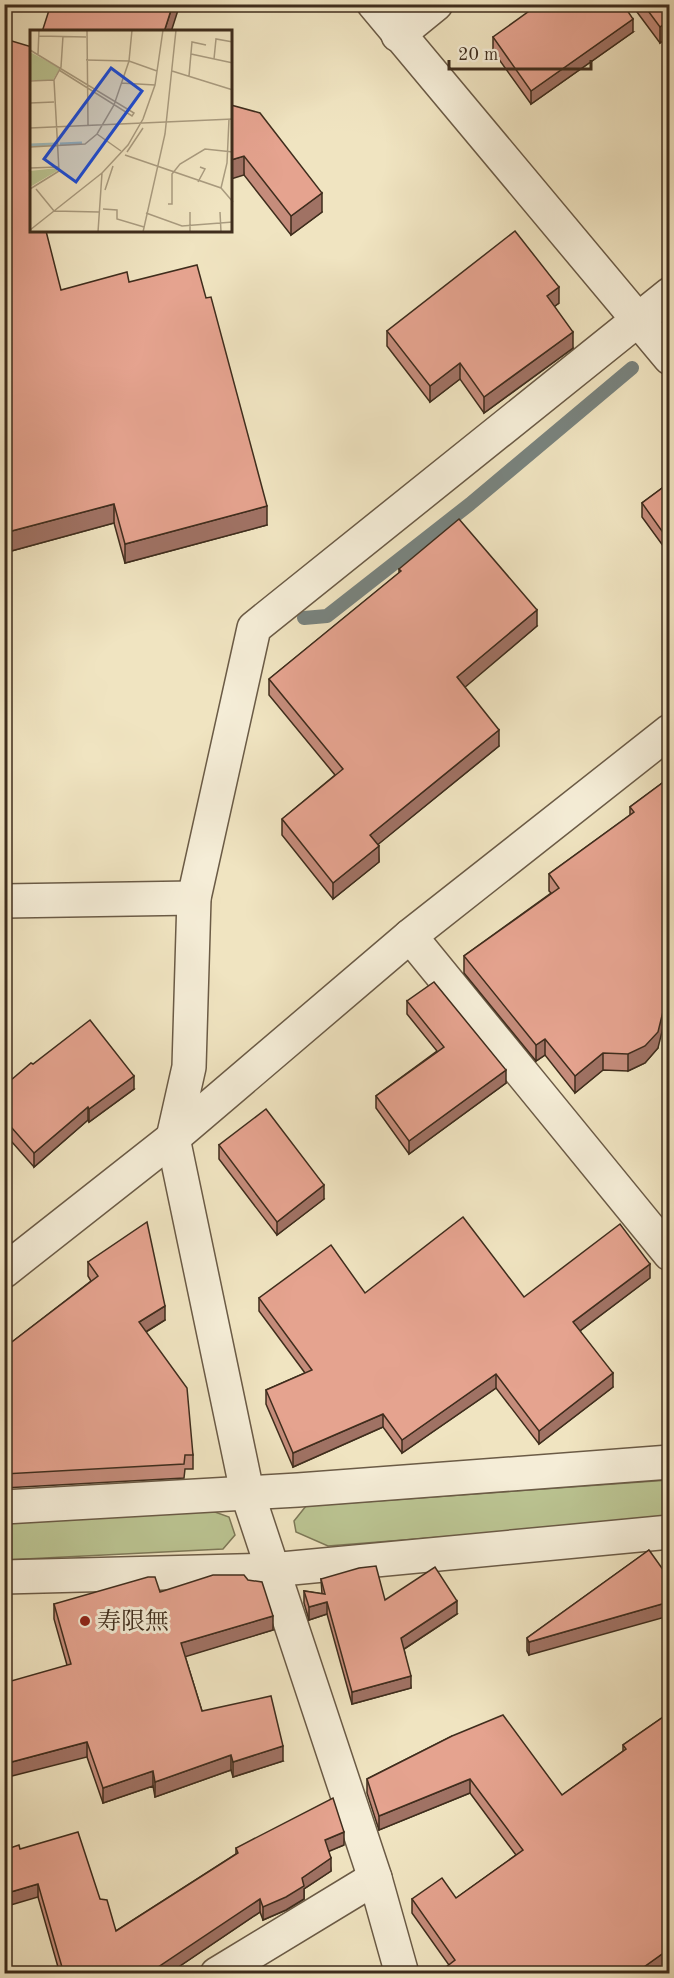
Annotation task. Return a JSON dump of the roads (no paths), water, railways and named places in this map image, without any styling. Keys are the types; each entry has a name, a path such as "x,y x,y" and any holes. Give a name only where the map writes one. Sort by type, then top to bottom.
{"street":[{"path":"374,4 669,358"},
{"path":"398,35 435,4"},
{"path":"402,1974 375,1878 247,1492 173,1138 189,1067 194,898 254,628 669,294"},
{"path":"4,1271 173,1138 410,936 669,730"},
{"path":"4,901 194,898"},
{"path":"410,936 669,1254"},
{"path":"4,1507 309,1489 669,1462"},
{"path":"4,1577 271,1570 669,1532"},
{"path":"217,1974 375,1878"}],"waterway":[{"path":"304,618 327,616 470,504 632,368"}],"place":[{"name":"寿限無","path":"85,1621"}]}
